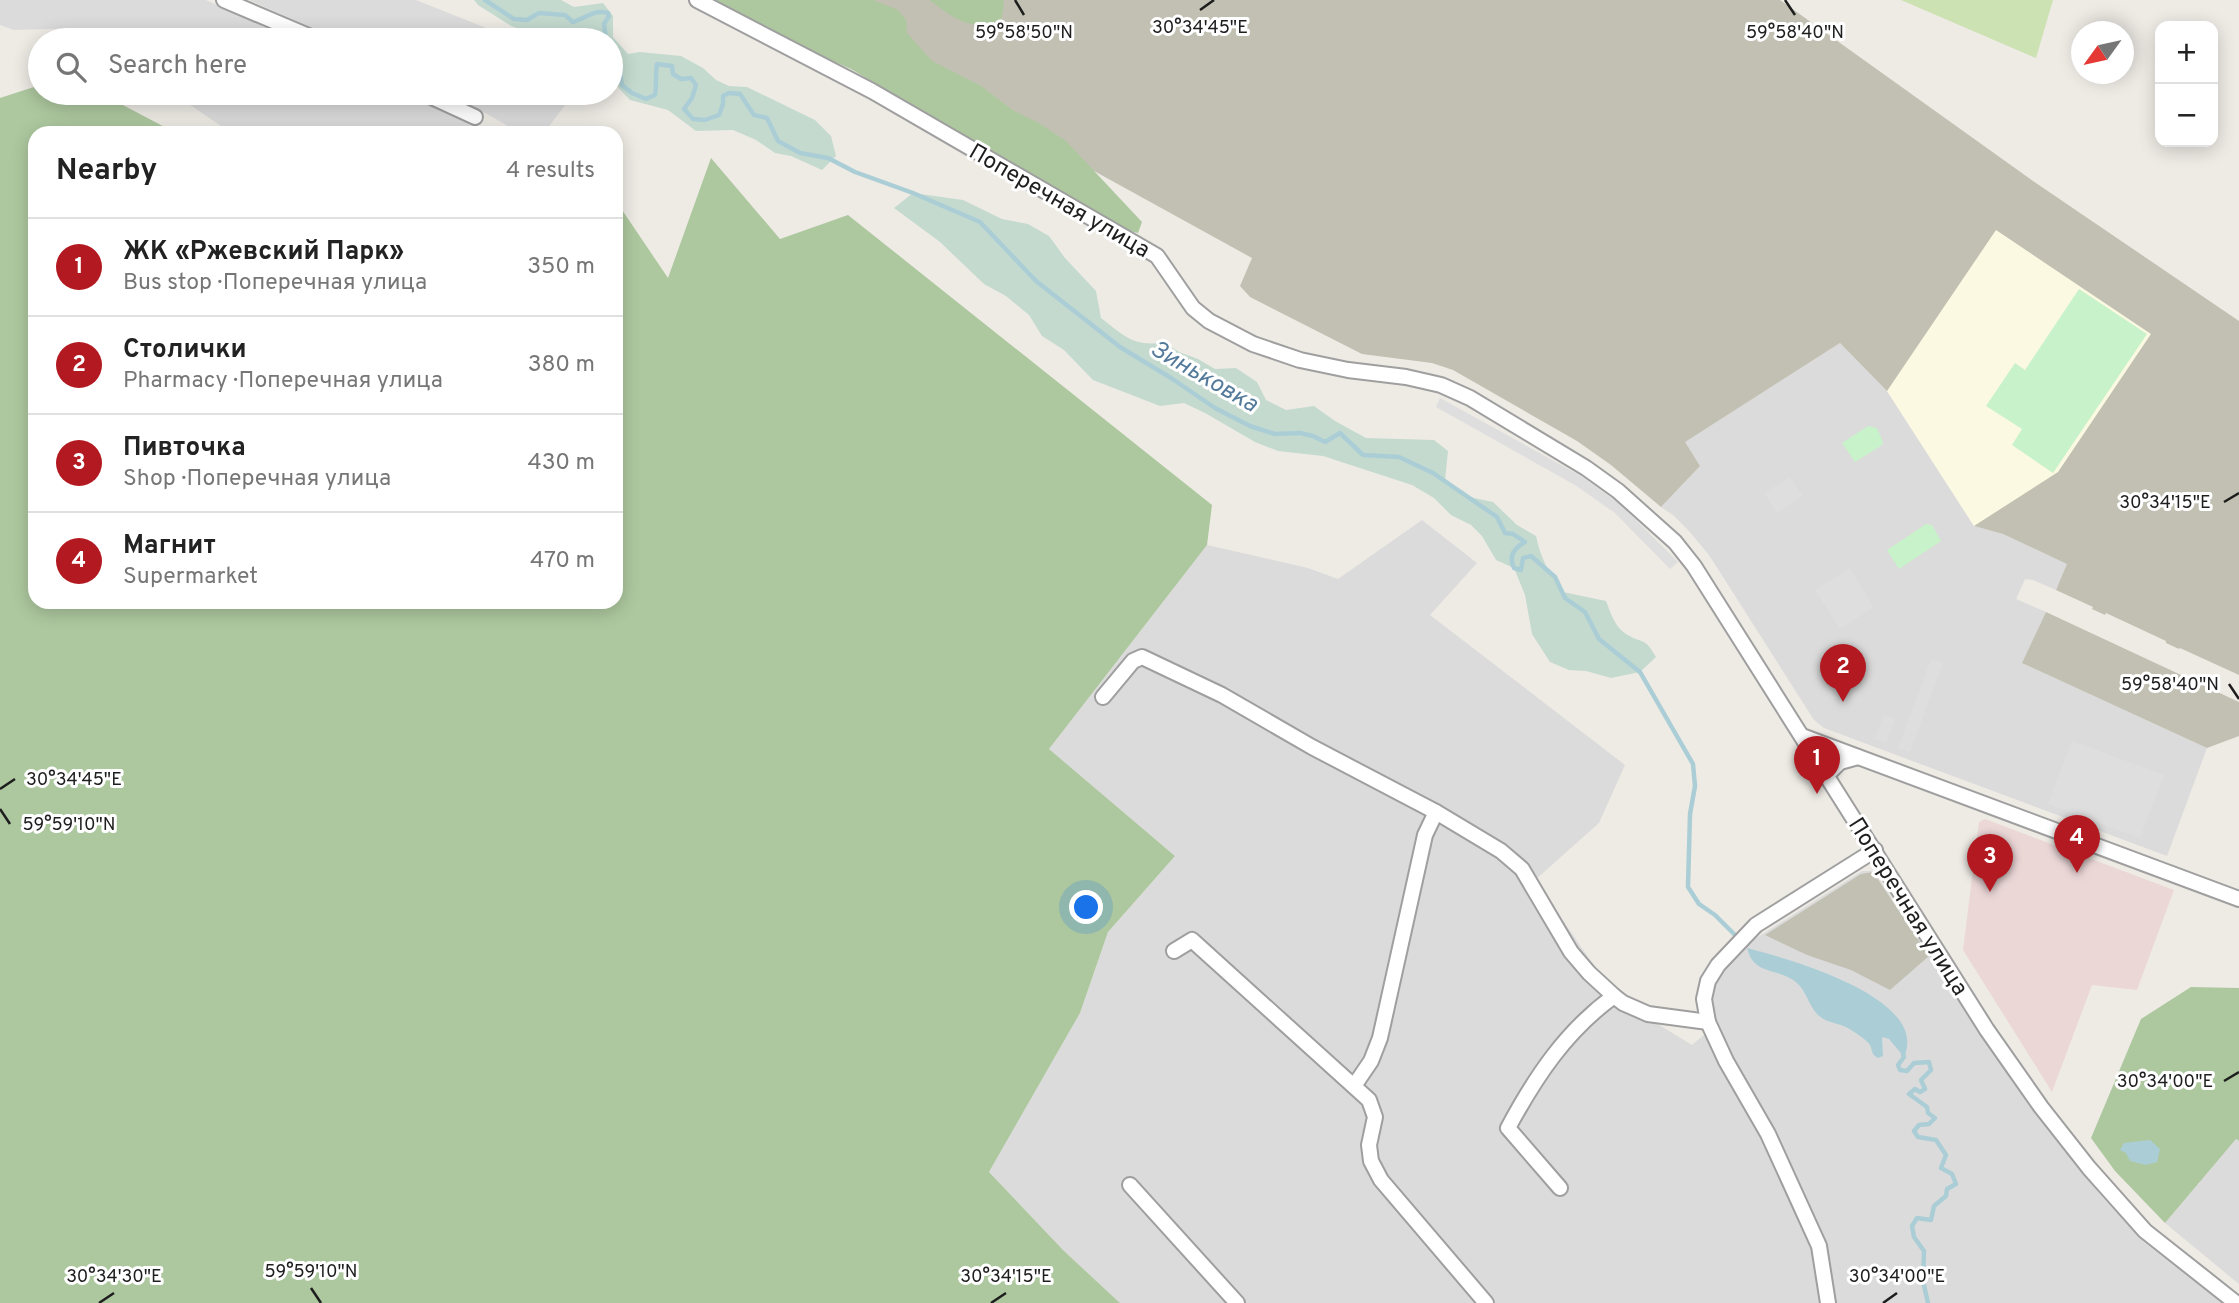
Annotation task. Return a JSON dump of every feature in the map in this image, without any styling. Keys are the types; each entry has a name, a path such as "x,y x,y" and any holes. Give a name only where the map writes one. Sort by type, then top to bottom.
{"street":[{"path":"224,0 290,28"},
{"name":"Поперечная улица","path":"697,0 872,91 1157,256 1193,308 1209,321 1253,344 1300,360 1441,385 1470,398 1586,468 1638,506 1694,566 1987,1030 2061,1133 2145,1231 2236,1303"},
{"path":"449,105 475,117"},
{"path":"1103,697 1133,661 1142,657 1222,695 1312,747 1436,812 1501,851 1522,869 1571,952 1589,973 1623,1003 1648,1014 1709,1022"},
{"path":"1801,736 2239,900"},
{"path":"1827,775 1840,762 1858,757"},
{"path":"1354,1086 1371,1061 1380,1038 1425,835 1436,812"},
{"path":"1828,1303 1819,1246 1768,1134 1726,1061 1709,1022 1704,999 1708,981 1718,965 1744,937 1776,911 1875,850"},
{"path":"1174,951 1192,940 1368,1100 1375,1117 1369,1145 1371,1161 1381,1180 1486,1303"},
{"path":"1560,1188 1508,1128 1532,1083 1562,1043 1591,1012 1614,996"},
{"path":"1130,1185 1237,1303"}],"shaded area":[{"path":"0,0 206,0 266,28 14,30 0,25"},
{"path":"249,0 416,0 486,28 313,28"},
{"path":"773,0 1780,0 2033,181 2239,321 2239,675 2056,590 2067,564 2003,534 1974,526 2058,472 2151,334 1996,230 1887,391 1840,343 1685,442 1700,466 1661,507 1611,465 1577,441 1453,370 1432,363 1362,354 1250,297 1240,286 1252,258 1036,139"},
{"path":"190,105 428,105 471,126 221,126"},
{"path":"467,105 565,105 549,126 508,126"},
{"path":"1996,229 2151,334 2058,473 1974,526 1887,391"},
{"path":"1840,343 1887,391 1974,526 2003,534 2068,564 2056,590 2025,579 2016,599 2046,612 2023,663 2207,748 2167,856 1824,728 1814,720 1709,555 1673,515 1661,507 1700,466 1684,442"},
{"path":"1440,398 1581,476 1621,505 1678,562 1670,569 1615,513 1575,485 1436,407"},
{"path":"1790,477 1803,496 1777,513 1764,493"},
{"path":"1422,520 1477,563 1430,615 1625,765 1599,823 1535,880 1624,1009 1656,1023 1692,1045 1717,1024 1711,1002 1714,986 1723,968 1742,947 1862,871 1874,871 2029,1106 2102,1197 2144,1242 2222,1303 1120,1303 1064,1251 989,1172 1080,1013 1108,932 1175,856 1049,749 1207,545 1308,568 1338,579"},
{"path":"1850,568 1874,607 1840,629 1815,590"},
{"path":"2046,612 2239,702 2239,736 2207,748 2022,663"},
{"path":"1931,659 1943,663 1910,752 1898,748"},
{"path":"1884,715 1895,719 1886,743 1875,739"},
{"path":"2072,741 2164,775 2140,838 2048,804"},
{"path":"1985,819 2174,890 2137,990 2092,985 2052,1092 1963,950 1979,822"},
{"path":"1873,872 1929,956 1890,990 1851,970 1807,955 1765,935 1861,874"},
{"path":"2236,1139 2239,1141 2239,1284 2165,1223"}],"green space":[{"path":"474,0 561,0 574,7 603,3 613,16 613,28 517,28"},
{"path":"712,0 873,0 898,10 906,20 907,33 932,61 981,86 1014,111 1066,141 1142,222 1138,233 1121,229 851,69 808,50"},
{"path":"929,0 1003,0 1004,6 1001,20 971,24"},
{"path":"1901,0 2053,0 2036,58"},
{"path":"623,48 628,54 640,52 681,56 703,68 716,80 729,86 747,87 815,120 831,136 836,156 822,170 791,156 775,153 756,140 733,130 696,131 668,110 630,100 623,93"},
{"path":"28,89 28,105 123,105 163,126 28,126 28,609 623,609 623,211 668,278 711,158 780,239 848,215 1212,505 1207,545 1049,749 1175,856 1108,932 1080,1013 989,1172 1064,1251 1120,1303 0,1303 0,98"},
{"path":"913,193 963,200 1002,219 1028,224 1049,236 1065,258 1096,291 1101,318 1130,339 1145,343 1164,342 1215,369 1236,368 1257,382 1266,400 1286,410 1314,406 1366,438 1434,440 1448,451 1445,480 1469,497 1493,502 1517,525 1536,536 1546,566 1563,592 1606,601 1619,628 1646,643 1656,657 1640,672 1611,678 1586,671 1569,670 1550,662 1532,634 1525,595 1514,568 1496,560 1482,536 1471,525 1451,515 1434,498 1412,485 1323,456 1278,451 1255,442 1184,403 1160,406 1093,380 1064,350 1042,336 1029,315 1006,296 984,284 940,242 894,208"},
{"path":"2079,289 2147,334 2053,473 2012,445 2022,429 1986,406 2015,363 2025,370"},
{"path":"1868,426 1877,428 1883,442 1855,462 1842,443"},
{"path":"1926,524 1932,525 1941,541 1899,569 1887,550"},
{"path":"2191,987 2239,988 2239,1141 2236,1139 2165,1223 2115,1171 2091,1138 2141,1019"}],"water":[{"path":"1747,948 1820,971 1876,999 1896,1016 1907,1036 1904,1057 1889,1039 1882,1037 1883,1056 1876,1057 1866,1040 1848,1028 1818,1015 1797,983 1754,963"},
{"path":"2150,1140 2160,1149 2157,1162 2146,1165 2130,1161 2126,1153 2120,1150 2124,1143"}],"waterway":[{"name":"Зиньковка","path":"485,0 514,19 527,20 539,13 565,15 573,22 594,13 608,13 604,28"},
{"name":"Зиньковка","path":"623,86 646,99 655,95 657,64 672,66 673,74 681,79 691,78 696,85 692,98 684,109 693,119 705,120 719,115 723,96 729,93 740,94 754,115 767,118 778,141 800,153 828,158 855,172 980,222 1036,281 1120,347 1215,408 1250,426 1275,434 1300,433 1325,442 1340,433 1363,455 1399,457 1433,473 1497,517 1505,533 1513,534 1525,542 1513,553 1514,568 1521,570 1523,558 1531,556 1555,577 1565,598 1585,612 1599,639 1640,672 1693,764 1695,786 1690,814 1688,887 1699,904 1715,915 1736,936"},
{"name":"Зиньковка","path":"1903,1054 1904,1057 1898,1065 1900,1070 1907,1071 1914,1063 1929,1062 1931,1070 1921,1080 1925,1089 1920,1092 1915,1089 1909,1094 1927,1107 1928,1113 1935,1118 1929,1124 1919,1125 1914,1131 1918,1137 1936,1140 1946,1155 1941,1168 1952,1174 1956,1184 1947,1189 1946,1196 1934,1206 1931,1220 1917,1218 1912,1226 1914,1237 1924,1251 1923,1281 1928,1303"}],"place":[{"name":"Столички","path":"1843,702"},
{"name":"ЖК «Ржевский Парк»","path":"1817,794"},
{"name":"Магнит","path":"2077,873"},
{"name":"Пивточка","path":"1990,892"}]}
